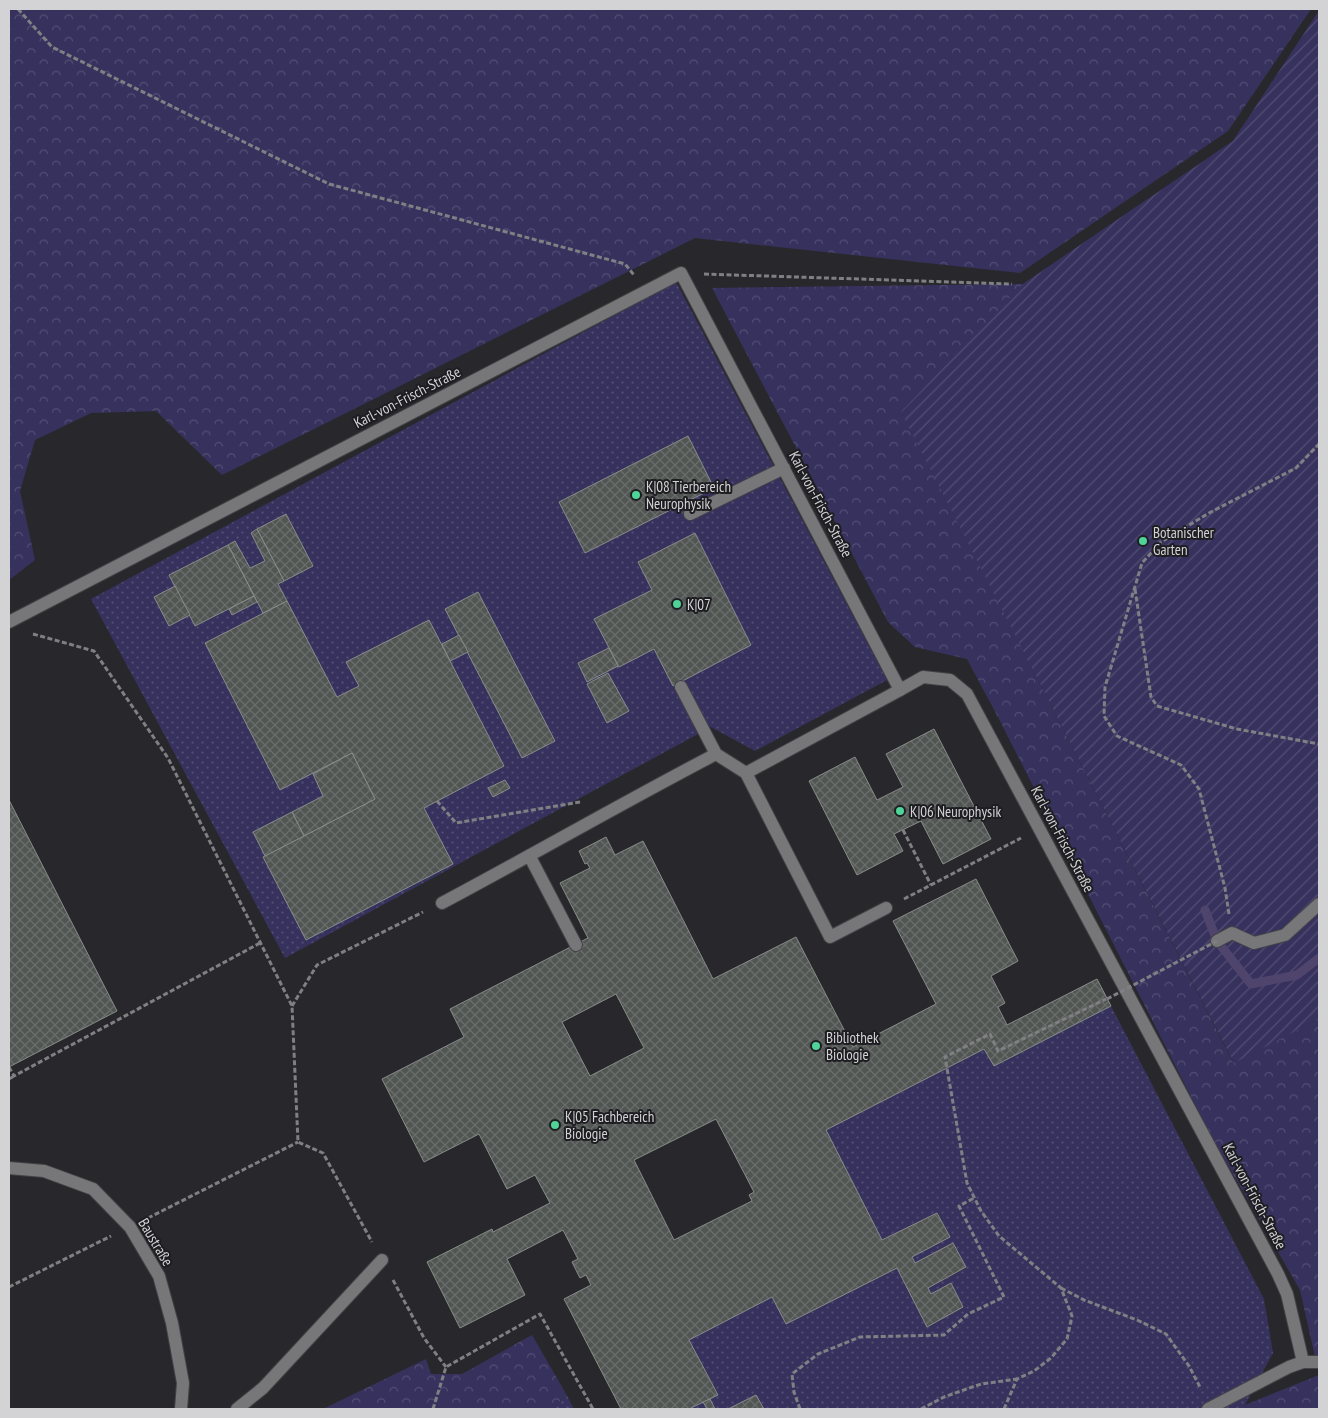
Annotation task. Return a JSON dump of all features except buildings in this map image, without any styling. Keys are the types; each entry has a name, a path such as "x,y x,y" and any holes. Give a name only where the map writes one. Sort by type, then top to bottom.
{"street":[{"name":"Karl-von-Frisch-Straße","path":"9,622 681,273 900,690 923,677 950,680 967,694 1278,1274 1287,1294 1303,1362"},
{"path":"690,514 784,468"},
{"path":"681,687 716,754 746,773 830,937 886,908"},
{"path":"746,773 900,690"},
{"path":"442,902 530,857 647,790 716,754"},
{"path":"530,857 576,945"},
{"path":"1217,941 1232,933 1254,943 1285,935 1319,904"},
{"name":"Baustraße","path":"9,1168 44,1172 93,1189 130,1227 159,1276 172,1323 183,1383 181,1409"},
{"path":"237,1409 263,1388 382,1260"},
{"path":"1208,1409 1259,1382 1303,1362 1319,1362"}],"path":[{"path":"18,9 52,47 329,184 625,264 647,290"},
{"path":"681,273 1012,284"},
{"path":"1232,933 1224,888 1199,789 1181,765 1117,736 1104,716 1105,687 1142,563 1161,542 1296,468 1319,444"},
{"path":"1135,586 1151,696 1157,706 1237,729 1319,744"},
{"path":"28,632 94,651 168,758 292,1006 298,1142"},
{"path":"437,801 456,823 590,800"},
{"path":"886,908 1039,828"},
{"path":"903,830 931,885"},
{"path":"292,1006 317,964 442,902"},
{"path":"1189,1366 1166,1334 1137,1320 1084,1300 1061,1288 1000,1236 981,1211 967,1183 945,1058 990,1034 998,1051 1107,999 1217,941"},
{"path":"9,1079 260,943"},
{"path":"9,1067 14,1076"},
{"path":"9,1288 298,1142"},
{"path":"298,1142 323,1153 424,1338 446,1367"},
{"path":"800,1409 794,1392 792,1374 818,1354 860,1337 944,1335 968,1314 1004,1296 959,1206 974,1198"},
{"path":"921,1409 944,1397 981,1384 1017,1380 1034,1371 1051,1358 1067,1339 1072,1316 1061,1288"},
{"path":"433,1409 446,1367 540,1314 593,1409"},
{"path":"1004,1409 1017,1380"}],"green space":[{"path":"9,9 1311,9 1228,131 1020,273 695,238 222,475 156,411 91,413 35,440 20,491 35,560 9,580"},
{"path":"1319,11 1033,670 1233,1062 1319,1019 1319,1375 1300,1290 1210,1134 967,659 915,647 888,622 712,288 1023,284 1233,141"},
{"name":"Botanischer Garten","path":"1319,11 1319,1019 1234,1063 901,412 1023,284 1233,141"},
{"path":"676,282 887,680 755,751 711,727 285,958 91,599"},
{"path":"1111,1006 1264,1299 1273,1353 1245,1405 1247,1409 689,1409 718,1394 689,1340 772,1297 786,1324 897,1268 927,1327 943,1319 951,1283 931,1294 928,1288 966,1268 953,1243 915,1263 912,1257 950,1237 938,1213 882,1240 826,1130 984,1049 994,1066"},
{"path":"532,1335 565,1392 555,1409 323,1409 426,1359 431,1374 462,1374"},
{"path":"1319,1375 1319,1409 1247,1409 1245,1405"},
{"path":"565,1392 574,1409 555,1409"}],"waterway":[{"path":"1205,910 1217,941 1251,984 1297,975 1319,958"}],"place":[{"name":"K|08 Tierbereich Neurophysik","path":"636,495"},
{"name":"Botanischer Garten","path":"1143,541"},
{"name":"K|07","path":"677,604"},
{"name":"K|06 Neurophysik","path":"900,811"},
{"name":"Bibliothek Biologie","path":"816,1046"},
{"name":"K|05 Fachbereich Biologie","path":"555,1125"}]}
